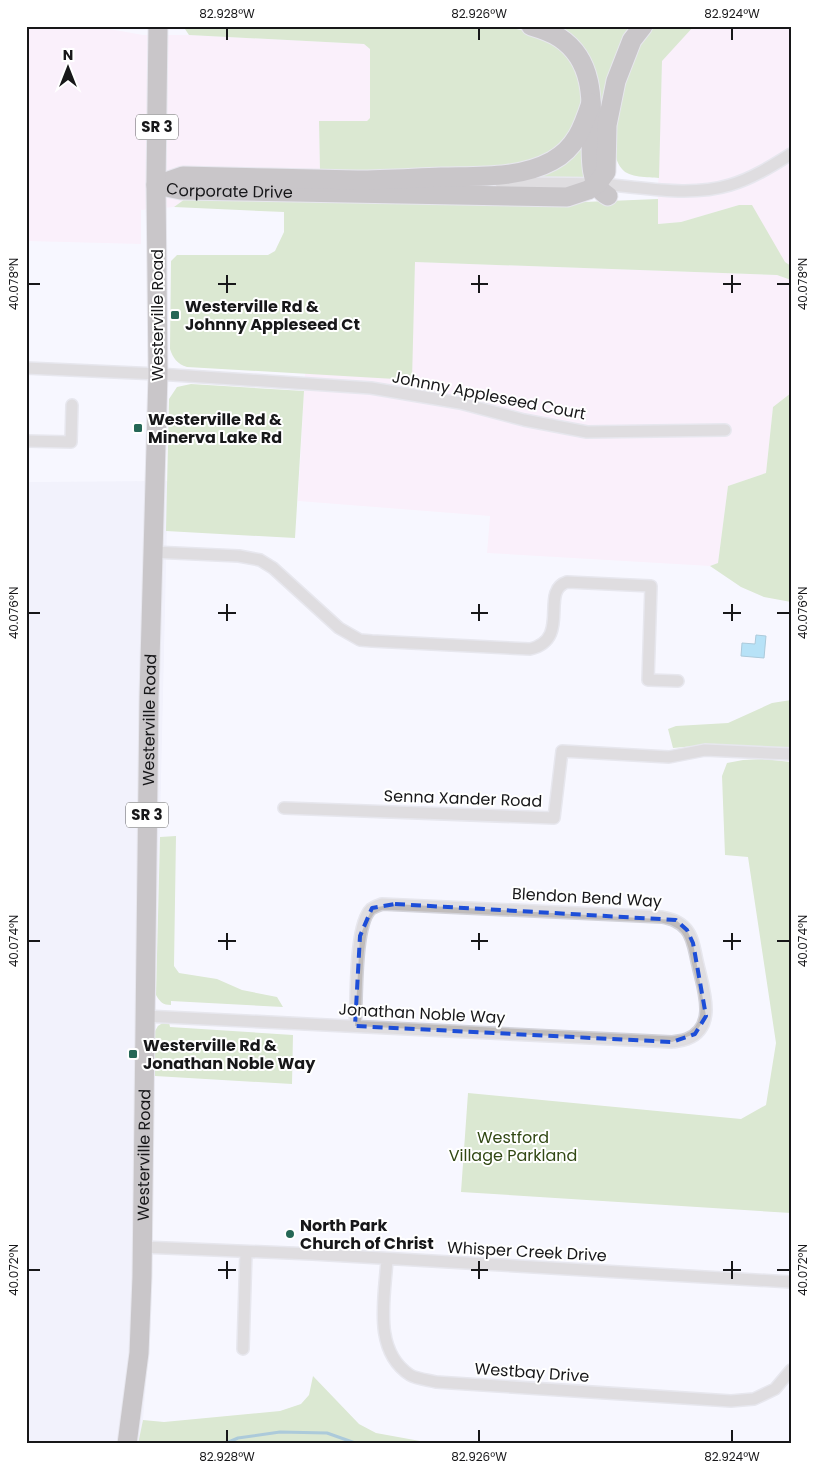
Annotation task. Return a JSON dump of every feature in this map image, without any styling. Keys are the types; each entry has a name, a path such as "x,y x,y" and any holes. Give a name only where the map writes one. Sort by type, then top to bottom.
{"main road":[{"name":"Westerville Road","path":"127,1444 139,1353 142,1247 149,697 158,374 156,185 158,26"},
{"path":"531,26 552,34 572,49 586,69 591,103 592,172 602,190"},
{"path":"602,190 606,172 607,125 616,81 632,40 643,26"},
{"path":"360,180 500,174 533,169 552,161 572,145 584,126 591,103"},
{"name":"Corporate Drive","path":"156,185 183,176 360,180"},
{"name":"Corporate Drive","path":"156,185 181,190 567,197 588,190 602,190"}],"street":[{"name":"Corporate Drive","path":"360,180 602,190 708,189 730,185 765,170 791,154"},
{"name":"Johnny Appleseed Court","path":"26,368 158,374 371,388 460,402 524,420 587,432 725,430"},
{"path":"26,441 71,442 72,405"},
{"path":"153,552 239,556 260,560 273,568 348,635 360,640 372,641 520,649 540,646 546,642 551,633 557,588 561,584 567,582 651,586 648,680 678,681"},
{"name":"Senna Xander Road","path":"284,808 554,818 562,751 669,756 705,750 791,754"},
{"name":"Blendon Bend Way","path":"355,1026 360,936 365,919 372,908 382,904 395,904 662,917 676,920 687,930 693,943 706,1000 706,1016 702,1026 695,1034"},
{"name":"Jonathan Noble Way","path":"145,1016 672,1042 687,1039 695,1034"},
{"name":"Whisper Creek Drive","path":"142,1247 791,1282"},
{"path":"243,1349 246,1252"},
{"name":"Westbay Drive","path":"387,1259 383,1331 391,1357 410,1375 436,1382 731,1401 754,1399 775,1389 791,1370"}],"highlighted area":[{"path":"395,904 676,920 687,930 693,943 706,1016 695,1034 672,1042 355,1026 360,936 372,908"}],"shaded area":[{"path":"26,26 93,26 143,35 189,35 364,44 370,49 370,118 367,121 319,121 320,171 185,199 174,207 141,210 141,244 26,241"},
{"path":"694,26 791,26 791,266 785,262 739,205 681,222 657,224 662,60"},
{"path":"415,262 777,275 791,280 791,393 773,407 766,473 728,486 718,563 710,566 487,553 490,516 298,501 305,373 411,379"},
{"path":"168,481 156,995 151,1324 143,1420 138,1444 26,1444 26,482"}],"green space":[{"path":"183,26 502,26 526,31 554,44 575,66 581,82 582,111 558,150 529,165 442,170 320,171 319,121 367,121 370,118 370,49 364,44 189,35"},
{"path":"548,26 635,26 601,128 597,100"},
{"path":"648,26 694,26 662,61 659,178 639,176 625,172 617,161 614,150 614,124 624,75"},
{"path":"579,145 584,147 586,176 584,178 538,178 538,173"},
{"path":"185,199 337,200 393,204 534,204 658,199 658,224 681,222 739,205 752,205 785,262 791,266 791,280 777,275 415,262 412,380 187,367 176,360 170,349 171,261 177,255 268,255 275,251 284,232 284,212 174,207"},
{"path":"191,384 304,391 295,538 166,531 169,399 177,387"},
{"path":"791,393 791,602 764,597 741,587 710,566 718,563 728,486 766,473 773,407"},
{"path":"791,700 791,750 716,744 673,748 668,729 676,726 728,723 772,703"},
{"name":"Westford Village Parkland","path":"763,759 791,762 791,1213 461,1192 468,1093 741,1119 766,1105 776,1043 748,857 725,855 722,776 727,763"},
{"path":"176,836 174,966 179,973 217,979 242,990 277,997 283,1007 171,1001 171,1005 168,1005 162,1003 157,997 160,837"},
{"path":"164,1022 169,1022 170,1027 293,1035 292,1084 155,1076 155,1031"},
{"path":"313,1376 359,1424 376,1433 420,1441 462,1444 138,1444 143,1420 164,1422 280,1411 301,1404 309,1395"}],"water":[{"path":"756,635 766,636 764,658 741,656 742,643 755,644"}],"waterway":[{"path":"224,1444 238,1438 280,1432 327,1433 358,1444"}],"place":[{"name":"Westerville Rd & Johnny Appleseed Ct","path":"175,315"},
{"name":"Westerville Rd & Minerva Lake Rd","path":"138,428"},
{"name":"Westerville Rd & Jonathan Noble Way","path":"133,1054"},
{"name":"North Park Church of Christ","path":"290,1234"}]}
